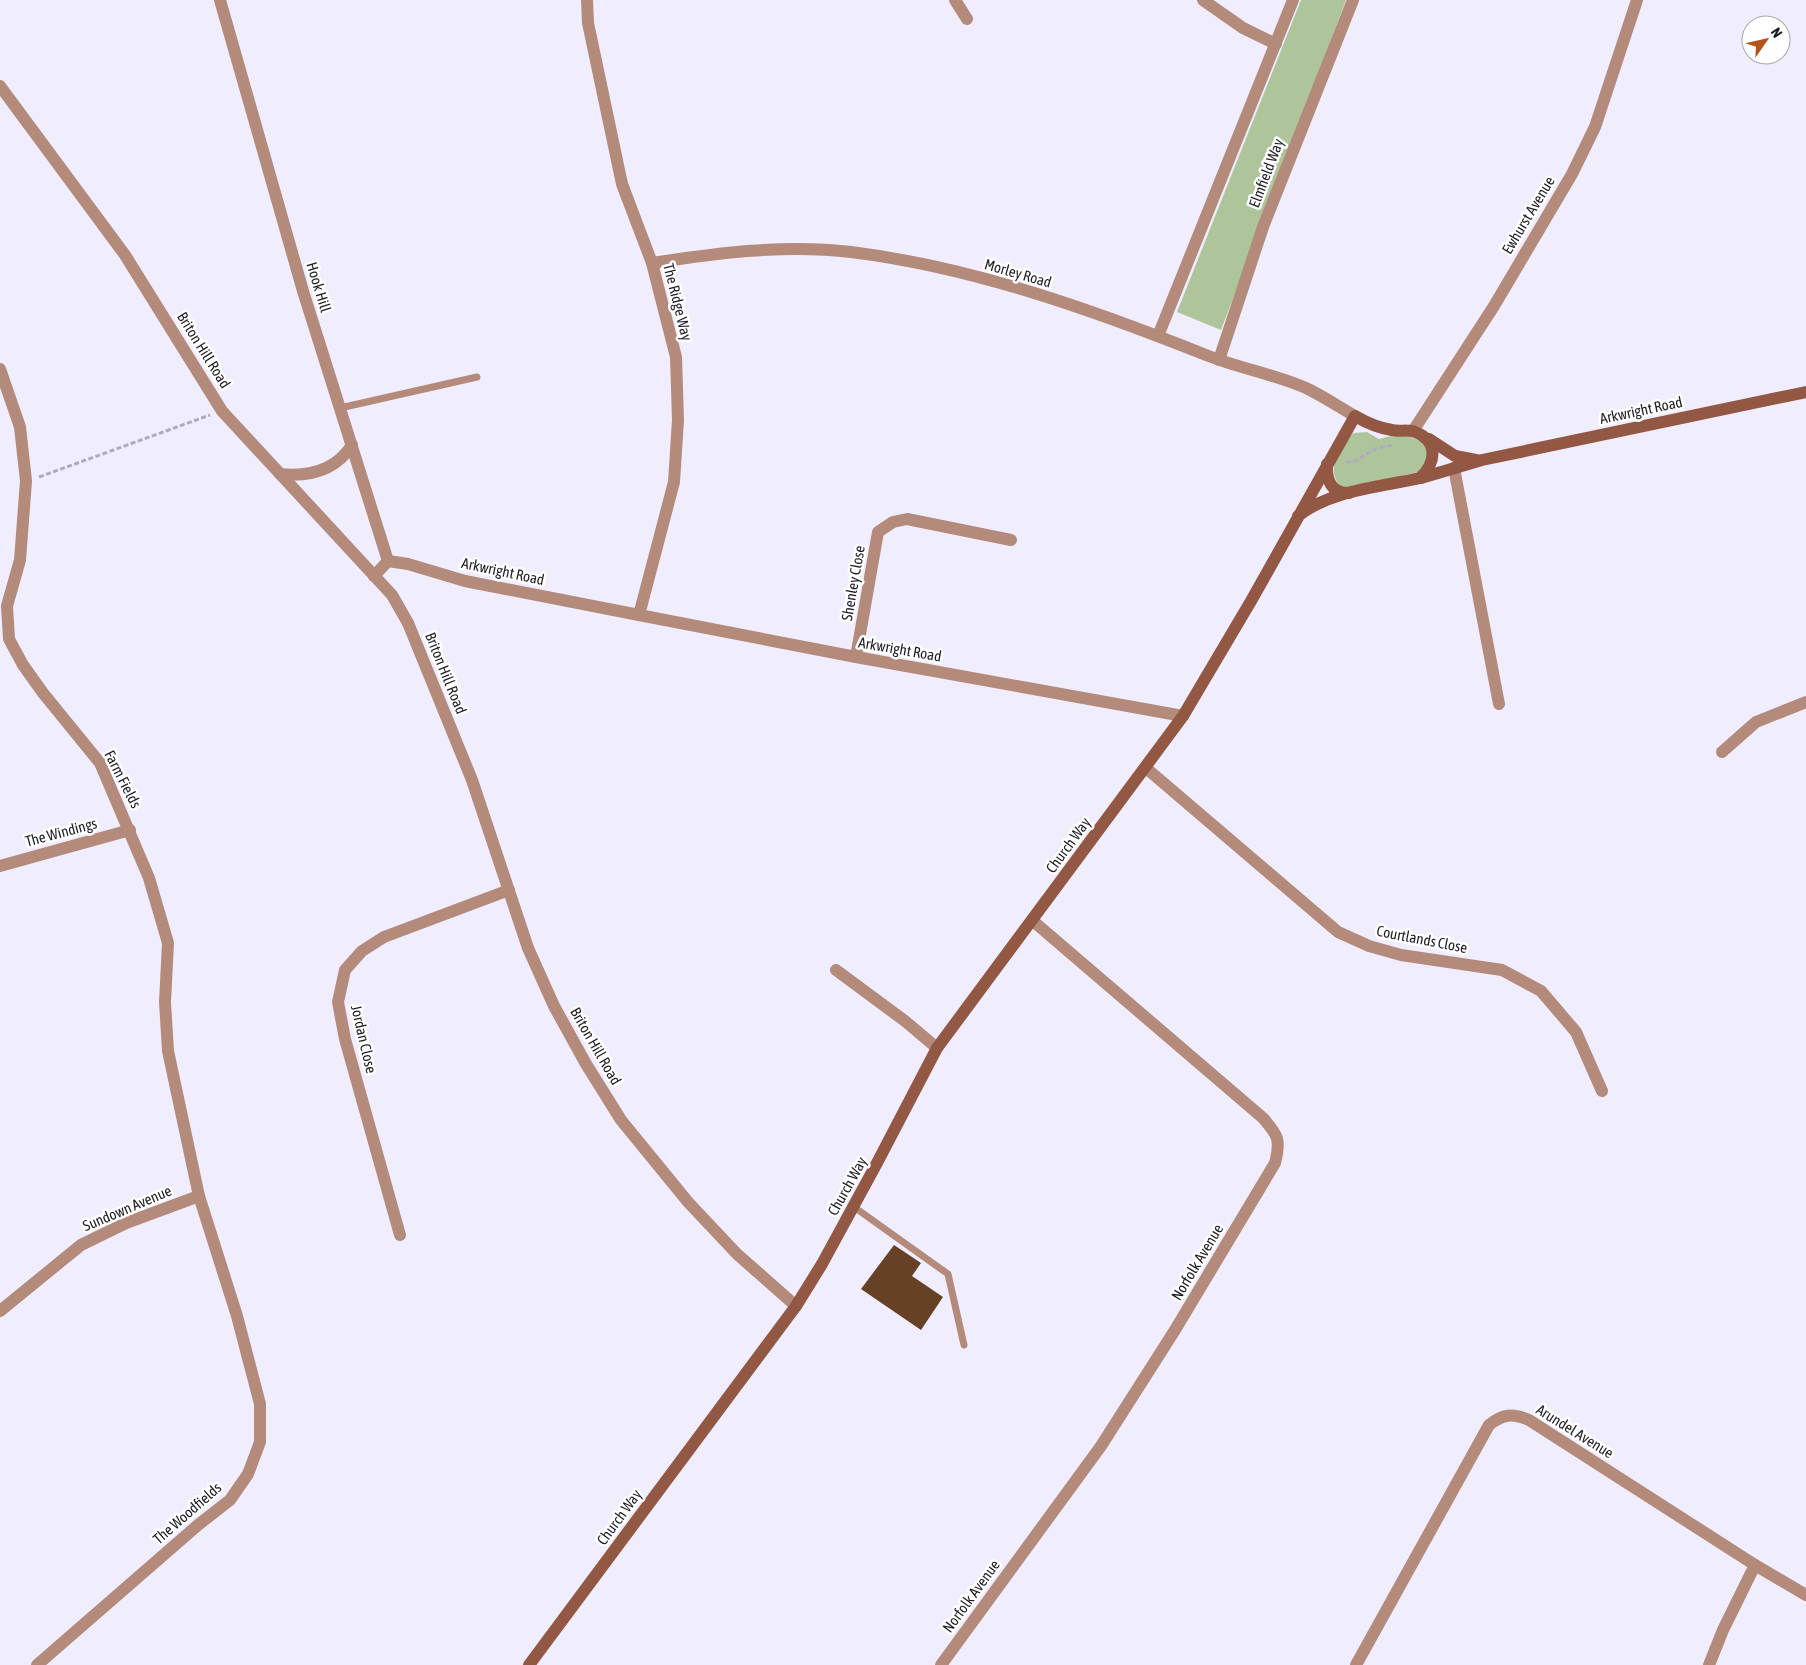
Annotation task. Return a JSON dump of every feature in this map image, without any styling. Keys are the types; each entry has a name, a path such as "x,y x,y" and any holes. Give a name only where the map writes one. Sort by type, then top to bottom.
{"street":[{"name":"Hook Hill","path":"220,0 303,291 388,561"},
{"name":"The Ridge Way","path":"587,0 588,23 622,184 652,263 676,356 678,420 674,482 639,615"},
{"path":"955,0 967,19"},
{"path":"1204,0 1243,28 1276,44"},
{"path":"1158,336 1293,0"},
{"name":"Elmfield Way","path":"1219,360 1263,227 1353,0"},
{"name":"Ewhurst Avenue","path":"1412,431 1494,306 1572,174 1595,127 1637,0"},
{"name":"Briton Hill Road","path":"0,86 125,255 222,411 392,596 408,623 472,780 528,948 554,1006 586,1064 622,1120 688,1202 737,1254 796,1306"},
{"name":"Morley Road","path":"652,263 776,249 850,252 926,265 997,283 1158,336 1219,360 1306,388 1355,416"},
{"name":"Farm Fields","path":"0,369 20,427 26,481 20,560 7,606 9,639 23,665 42,693 100,763 150,878 168,943 165,1002 168,1051 199,1196"},
{"name":"Arkwright Road","path":"1298,516 1320,502 1351,493 1420,478 1482,460 1806,392"},
{"name":"Arkwright Road","path":"388,561 408,564 465,581 639,615 856,657 1183,716 1252,601 1327,463 1355,416 1371,425 1394,431 1412,431 1427,437 1456,456 1482,460"},
{"path":"1420,478 1429,470 1433,458 1432,446 1427,437"},
{"path":"280,474 298,476 331,467 344,457 352,445"},
{"path":"1327,463 1329,483 1336,490 1351,493"},
{"path":"1454,468 1499,704"},
{"name":"Shenley Close","path":"856,657 878,532 893,522 907,519 1011,540"},
{"path":"374,576 388,561"},
{"path":"1722,752 1756,722 1806,702"},
{"name":"Church Way","path":"529,1665 796,1306 854,1206 937,1048 1033,921 1183,716"},
{"name":"Courtlands Close","path":"1146,768 1338,932 1369,946 1401,955 1502,970 1541,992 1576,1032 1602,1092"},
{"name":"The Windings","path":"0,866 130,830"},
{"name":"Jordan Close","path":"400,1235 345,1039 338,1002 345,970 362,951 384,937 508,890"},
{"name":"Norfolk Avenue","path":"941,1665 1101,1446 1175,1330 1275,1163 1279,1148 1278,1138 1264,1118 1033,921"},
{"path":"836,970 905,1020 937,1048"},
{"name":"Sundown Avenue","path":"0,1311 81,1245 126,1223 199,1196"},
{"name":"The Woodfields","path":"37,1665 198,1525 230,1500 248,1474 260,1442 260,1404 237,1316 199,1196"},
{"name":"Arundel Avenue","path":"1356,1665 1489,1426 1501,1416 1516,1414 1529,1420 1755,1565 1806,1595"},
{"path":"1709,1665 1723,1630 1755,1565"}],"lane":[{"path":"340,408 477,377"},
{"path":"854,1206 948,1274 964,1344"}],"path":[{"path":"26,481 222,411"},
{"path":"1341,464 1353,462 1377,448 1393,445 1412,431"}],"green space":[{"path":"1301,0 1346,0 1221,330 1177,312"},
{"path":"1410,431 1410,437 1425,443 1428,459 1418,472 1350,488 1340,486 1334,473 1334,466 1343,445 1353,433 1367,432 1379,439"}],"building":[{"path":"894,1245 921,1263 912,1276 943,1297 921,1330 861,1289"}]}
